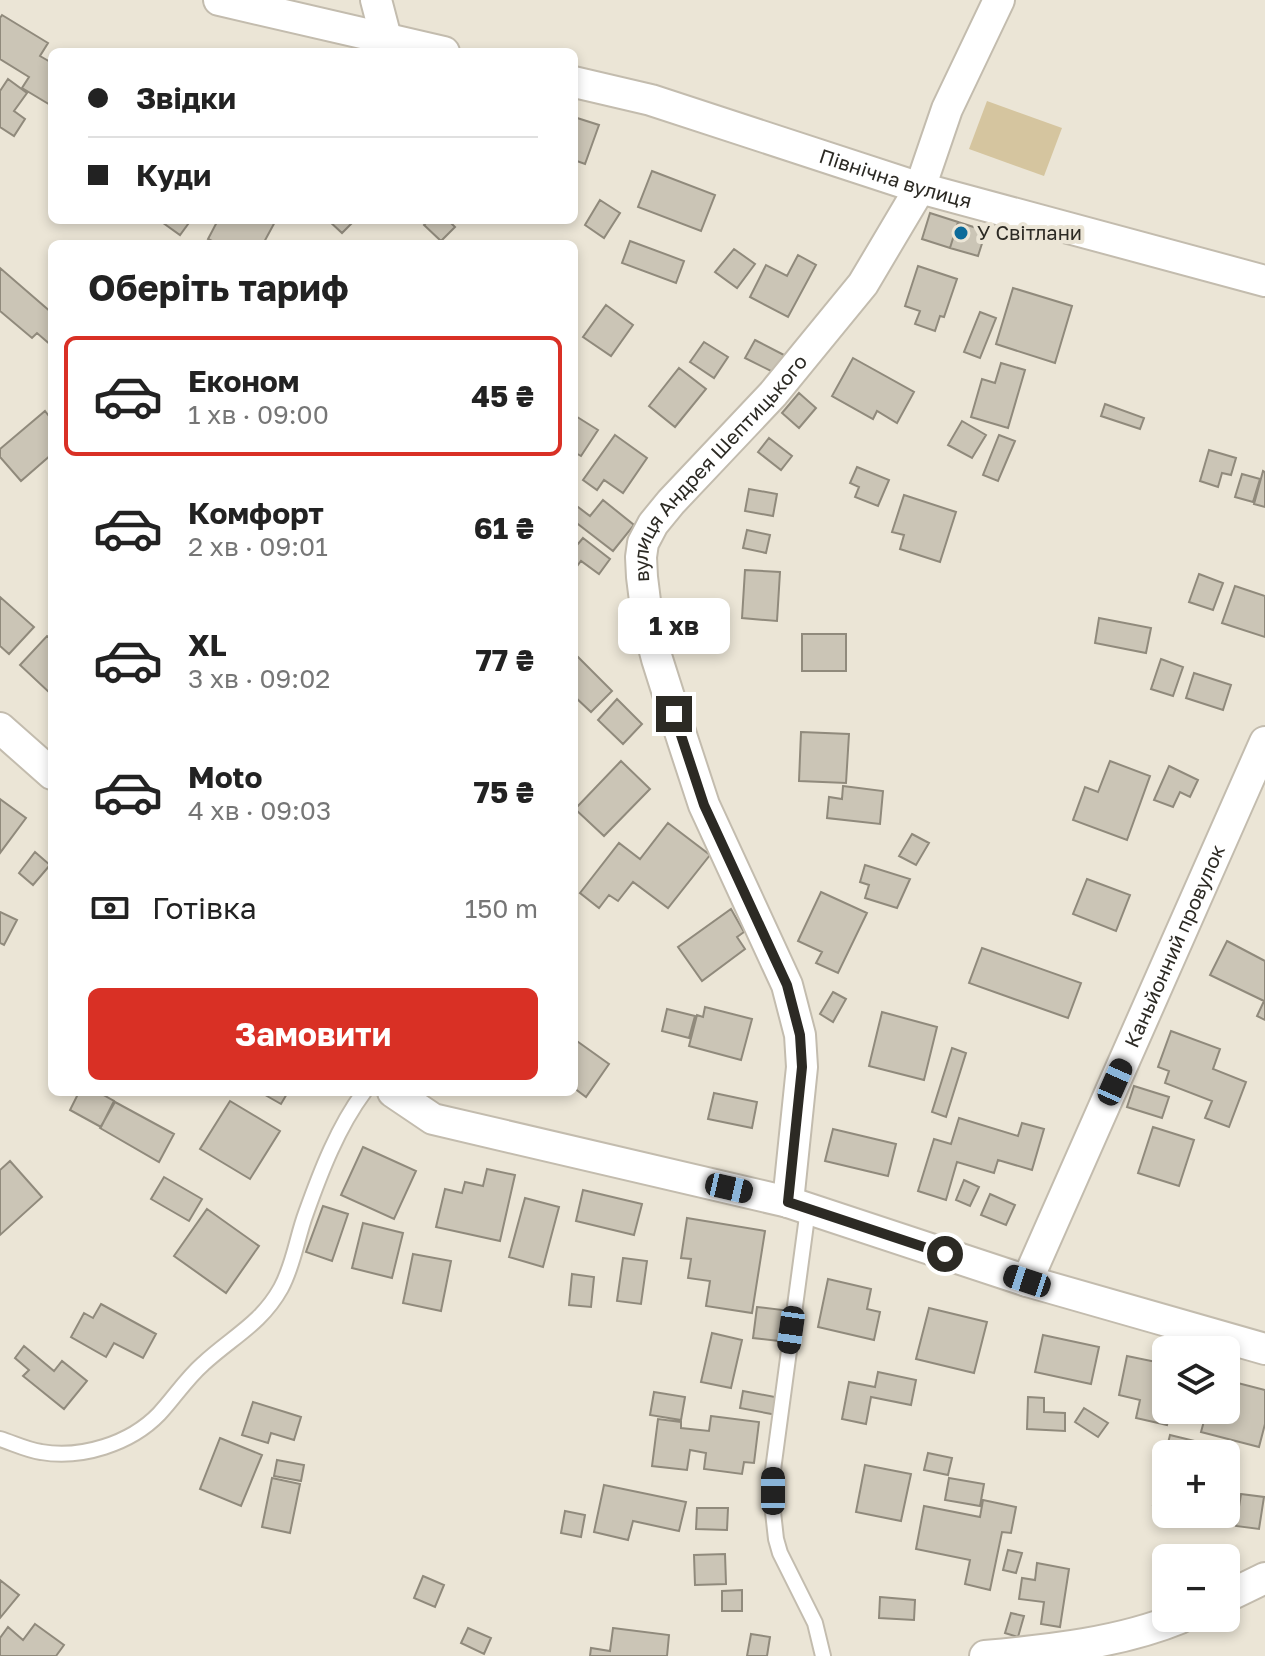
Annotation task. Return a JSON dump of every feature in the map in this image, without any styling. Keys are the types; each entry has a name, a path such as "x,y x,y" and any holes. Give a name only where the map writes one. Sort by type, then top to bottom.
{"street":[{"path":"219,0 427,48"},
{"path":"376,0 386,38"},
{"name":"вулиця Андрея Шептицького","path":"798,1205 800,1035 787,985 704,805 687,754 651,636 642,577 643,543 653,524 671,502 773,394 863,284 920,188 947,109 999,0"},
{"name":"Північна вулиця","path":"578,83 651,100 920,188 1265,281"},
{"path":"0,728 48,770"},
{"name":"Каньйонний провулок","path":"1027,1281 1265,742"},
{"path":"399,1096 433,1119 798,1205 1027,1281 1265,1349"},
{"path":"1240,1590 1265,1578"},
{"path":"985,1656 1133,1634 1152,1628"}],"lane":[{"path":"0,1439 40,1452 101,1448 121,1440 158,1415 203,1364 261,1316 282,1285 305,1214 337,1134 361,1096"},
{"path":"798,1205 773,1470 773,1512 780,1553 815,1623 823,1656"}],"shaded area":[{"path":"987,101 1062,128 1044,176 969,149"}],"building":[{"path":"2,15 48,43 40,56 48,61 48,104 22,88 29,77 0,59"},
{"path":"8,79 27,93 14,111 25,119 14,136 0,127 0,91"},
{"path":"578,118 599,125 585,164 578,161"},
{"path":"652,171 715,195 701,231 638,207"},
{"path":"600,200 620,213 604,238 585,225"},
{"path":"930,213 958,222 950,248 922,239"},
{"path":"958,222 986,231 978,256 950,248"},
{"path":"165,224 188,224 180,235"},
{"path":"216,224 274,224 265,240 208,239"},
{"path":"332,224 351,224 342,233"},
{"path":"452,224 455,227 440,240 424,225"},
{"path":"630,241 684,261 676,283 622,263"},
{"path":"734,249 755,264 737,288 715,272"},
{"path":"798,255 816,265 788,317 750,297 766,265 787,276"},
{"path":"918,266 957,279 944,317 940,316 935,331 915,324 920,311 905,306"},
{"path":"0,268 48,310 48,343 37,333 32,338 0,311"},
{"path":"1013,288 1072,306 1055,363 996,344"},
{"path":"606,305 633,325 611,356 583,337"},
{"path":"980,312 996,318 980,358 964,352"},
{"path":"755,340 784,355 775,373 745,358"},
{"path":"704,342 728,357 714,378 690,362"},
{"path":"853,358 914,392 897,423 877,411 873,419 832,396"},
{"path":"1001,363 1025,370 1008,428 971,417 982,379 995,383"},
{"path":"679,368 706,389 675,427 649,406"},
{"path":"799,393 816,408 799,428 782,413"},
{"path":"1105,404 1144,418 1140,429 1101,416"},
{"path":"45,411 48,415 48,457 21,481 0,457 0,449"},
{"path":"578,418 598,430 581,456 578,454"},
{"path":"962,421 986,435 972,458 948,445"},
{"path":"615,435 647,458 623,493 604,480 597,490 583,480"},
{"path":"999,435 1015,441 998,481 983,475"},
{"path":"769,438 792,456 781,470 758,452"},
{"path":"1209,450 1236,458 1231,475 1222,473 1218,487 1200,481"},
{"path":"857,467 889,480 878,506 855,497 859,487 850,483"},
{"path":"1265,472 1265,507 1254,504"},
{"path":"1242,474 1260,479 1253,502 1235,497"},
{"path":"749,489 777,494 773,516 745,511"},
{"path":"904,495 956,512 940,562 900,549 904,535 892,532"},
{"path":"603,500 634,525 613,551 578,524 578,507 590,516"},
{"path":"747,530 770,535 766,553 743,548"},
{"path":"583,538 610,559 599,574 581,561 578,565 578,544"},
{"path":"745,570 780,572 777,621 742,618"},
{"path":"1199,574 1223,583 1213,610 1189,602"},
{"path":"1235,586 1265,596 1265,637 1222,623"},
{"path":"0,597 34,627 9,654 0,646"},
{"path":"1099,618 1151,628 1146,653 1095,643"},
{"path":"802,634 846,634 846,671 802,671"},
{"path":"47,636 48,637 48,691 20,665"},
{"path":"578,657 612,691 591,712 578,700"},
{"path":"1161,659 1183,667 1173,696 1151,689"},
{"path":"1194,673 1231,685 1223,710 1186,698"},
{"path":"617,699 642,724 623,744 598,720"},
{"path":"801,732 849,734 846,783 799,781"},
{"path":"621,761 650,789 604,836 578,812 578,806"},
{"path":"1110,761 1150,776 1127,840 1073,820 1085,787 1098,792"},
{"path":"1169,766 1198,780 1190,797 1180,792 1173,807 1154,800"},
{"path":"843,786 883,791 880,824 827,818 829,797 842,799"},
{"path":"0,799 26,818 0,853"},
{"path":"668,823 710,855 668,908 633,882 618,901 609,895 599,908 580,893 619,843 640,859"},
{"path":"912,834 929,843 916,865 899,856"},
{"path":"35,852 48,863 33,885 19,873"},
{"path":"865,865 910,879 897,908 865,898 869,885 860,882"},
{"path":"1087,879 1130,895 1116,931 1073,914"},
{"path":"821,892 867,913 838,973 816,963 822,952 798,941"},
{"path":"731,909 744,932 737,937 745,949 702,981 678,947"},
{"path":"0,912 17,920 4,945 0,943"},
{"path":"1227,941 1265,961 1265,1020 1257,1016 1264,1001 1210,975"},
{"path":"982,948 1081,983 1068,1018 969,983"},
{"path":"833,992 846,999 833,1022 820,1014"},
{"path":"705,1007 752,1019 741,1060 689,1046 697,1015 703,1017"},
{"path":"667,1009 695,1016 689,1038 662,1031"},
{"path":"882,1012 937,1027 924,1080 869,1066"},
{"path":"1171,1031 1220,1049 1213,1069 1246,1082 1229,1127 1205,1118 1212,1101 1165,1083 1169,1071 1158,1067"},
{"path":"578,1042 609,1064 586,1097 578,1091"},
{"path":"952,1048 966,1053 946,1117 932,1112"},
{"path":"1134,1086 1169,1097 1162,1118 1127,1107"},
{"path":"714,1093 757,1102 752,1128 708,1119"},
{"path":"77,1096 105,1096 114,1101 101,1127 70,1110"},
{"path":"267,1096 286,1096 281,1104"},
{"path":"230,1101 280,1131 250,1179 200,1149"},
{"path":"115,1102 174,1134 159,1162 100,1128"},
{"path":"959,1118 1018,1136 1022,1123 1044,1129 1032,1170 998,1160 994,1173 957,1162 946,1200 918,1191 934,1139 951,1144"},
{"path":"1153,1127 1194,1140 1179,1186 1138,1173"},
{"path":"833,1129 896,1144 888,1176 825,1161"},
{"path":"363,1147 416,1171 394,1219 341,1195"},
{"path":"10,1161 42,1197 0,1235 0,1170"},
{"path":"487,1169 515,1175 500,1241 436,1227 445,1189 462,1193 465,1182 483,1186"},
{"path":"164,1177 202,1199 189,1221 151,1199"},
{"path":"964,1180 979,1187 970,1206 956,1200"},
{"path":"583,1190 642,1204 634,1235 576,1221"},
{"path":"990,1194 1015,1205 1006,1225 981,1215"},
{"path":"525,1198 559,1207 543,1267 509,1257"},
{"path":"323,1206 348,1214 332,1261 306,1252"},
{"path":"207,1209 259,1246 226,1293 174,1256"},
{"path":"687,1218 765,1231 752,1313 706,1306 710,1281 688,1278 691,1259 681,1258"},
{"path":"363,1223 403,1233 392,1278 352,1268"},
{"path":"413,1254 451,1261 441,1311 403,1303"},
{"path":"623,1258 647,1261 641,1304 617,1301"},
{"path":"572,1274 594,1277 591,1307 569,1305"},
{"path":"828,1279 871,1289 867,1309 880,1312 874,1340 818,1327"},
{"path":"101,1304 156,1334 143,1358 114,1343 106,1357 71,1337 84,1313 93,1318"},
{"path":"757,1307 791,1311 787,1342 753,1338"},
{"path":"929,1308 987,1322 974,1373 916,1359"},
{"path":"712,1333 742,1340 731,1388 701,1382"},
{"path":"1043,1335 1099,1347 1091,1384 1035,1372"},
{"path":"24,1346 54,1371 62,1361 87,1381 64,1409 23,1376 29,1370 15,1358"},
{"path":"1127,1356 1152,1361 1152,1422 1136,1418 1140,1400 1119,1395"},
{"path":"878,1372 916,1380 911,1405 871,1397 866,1424 842,1419 849,1382 875,1387"},
{"path":"1240,1384 1265,1390 1265,1424 1259,1447 1201,1432 1203,1424 1240,1424"},
{"path":"743,1391 780,1398 777,1415 740,1408"},
{"path":"654,1392 685,1397 681,1420 650,1415"},
{"path":"1028,1397 1044,1398 1044,1412 1065,1413 1065,1431 1027,1429"},
{"path":"253,1402 301,1417 294,1440 271,1433 268,1443 242,1435"},
{"path":"1084,1408 1108,1423 1098,1437 1075,1422"},
{"path":"711,1416 759,1422 754,1463 744,1462 742,1474 704,1469 706,1453 690,1450 687,1470 652,1466 658,1419 681,1422 681,1428 709,1431"},
{"path":"1170,1435 1191,1440 1169,1440"},
{"path":"220,1438 262,1455 241,1506 200,1489"},
{"path":"928,1453 952,1458 948,1475 924,1470"},
{"path":"277,1460 304,1465 301,1481 274,1476"},
{"path":"865,1465 911,1474 901,1521 856,1512"},
{"path":"272,1478 300,1484 290,1533 262,1527"},
{"path":"949,1478 984,1484 980,1506 945,1500"},
{"path":"604,1485 686,1502 679,1531 633,1521 628,1540 594,1532"},
{"path":"1241,1494 1264,1497 1259,1529 1240,1527"},
{"path":"983,1500 1016,1507 1011,1533 1002,1532 990,1590 965,1584 970,1560 916,1549 924,1506 980,1517"},
{"path":"697,1508 728,1508 727,1530 696,1529"},
{"path":"565,1511 585,1515 581,1537 561,1533"},
{"path":"1008,1550 1022,1553 1016,1573 1003,1570"},
{"path":"725,1554 726,1584 695,1585 694,1555"},
{"path":"1037,1563 1069,1569 1060,1627 1041,1624 1044,1602 1019,1599 1022,1578 1035,1580"},
{"path":"423,1576 444,1585 435,1607 414,1598"},
{"path":"0,1580 19,1595 0,1618"},
{"path":"742,1590 742,1611 722,1611 722,1591"},
{"path":"880,1597 915,1600 914,1620 879,1618"},
{"path":"1011,1613 1024,1616 1018,1637 1005,1633"},
{"path":"35,1624 64,1645 56,1656 0,1656 0,1638 8,1627 23,1640"},
{"path":"468,1628 491,1638 484,1654 461,1643"},
{"path":"613,1628 669,1635 667,1656 590,1656 591,1648 610,1651"},
{"path":"751,1634 770,1637 767,1656 747,1656"}],"place":[{"name":"У Світлани","path":"961,233"}],"route":[{"path":"674,714 704,805 787,985 800,1035 802,1067 788,1202 945,1254"}]}
